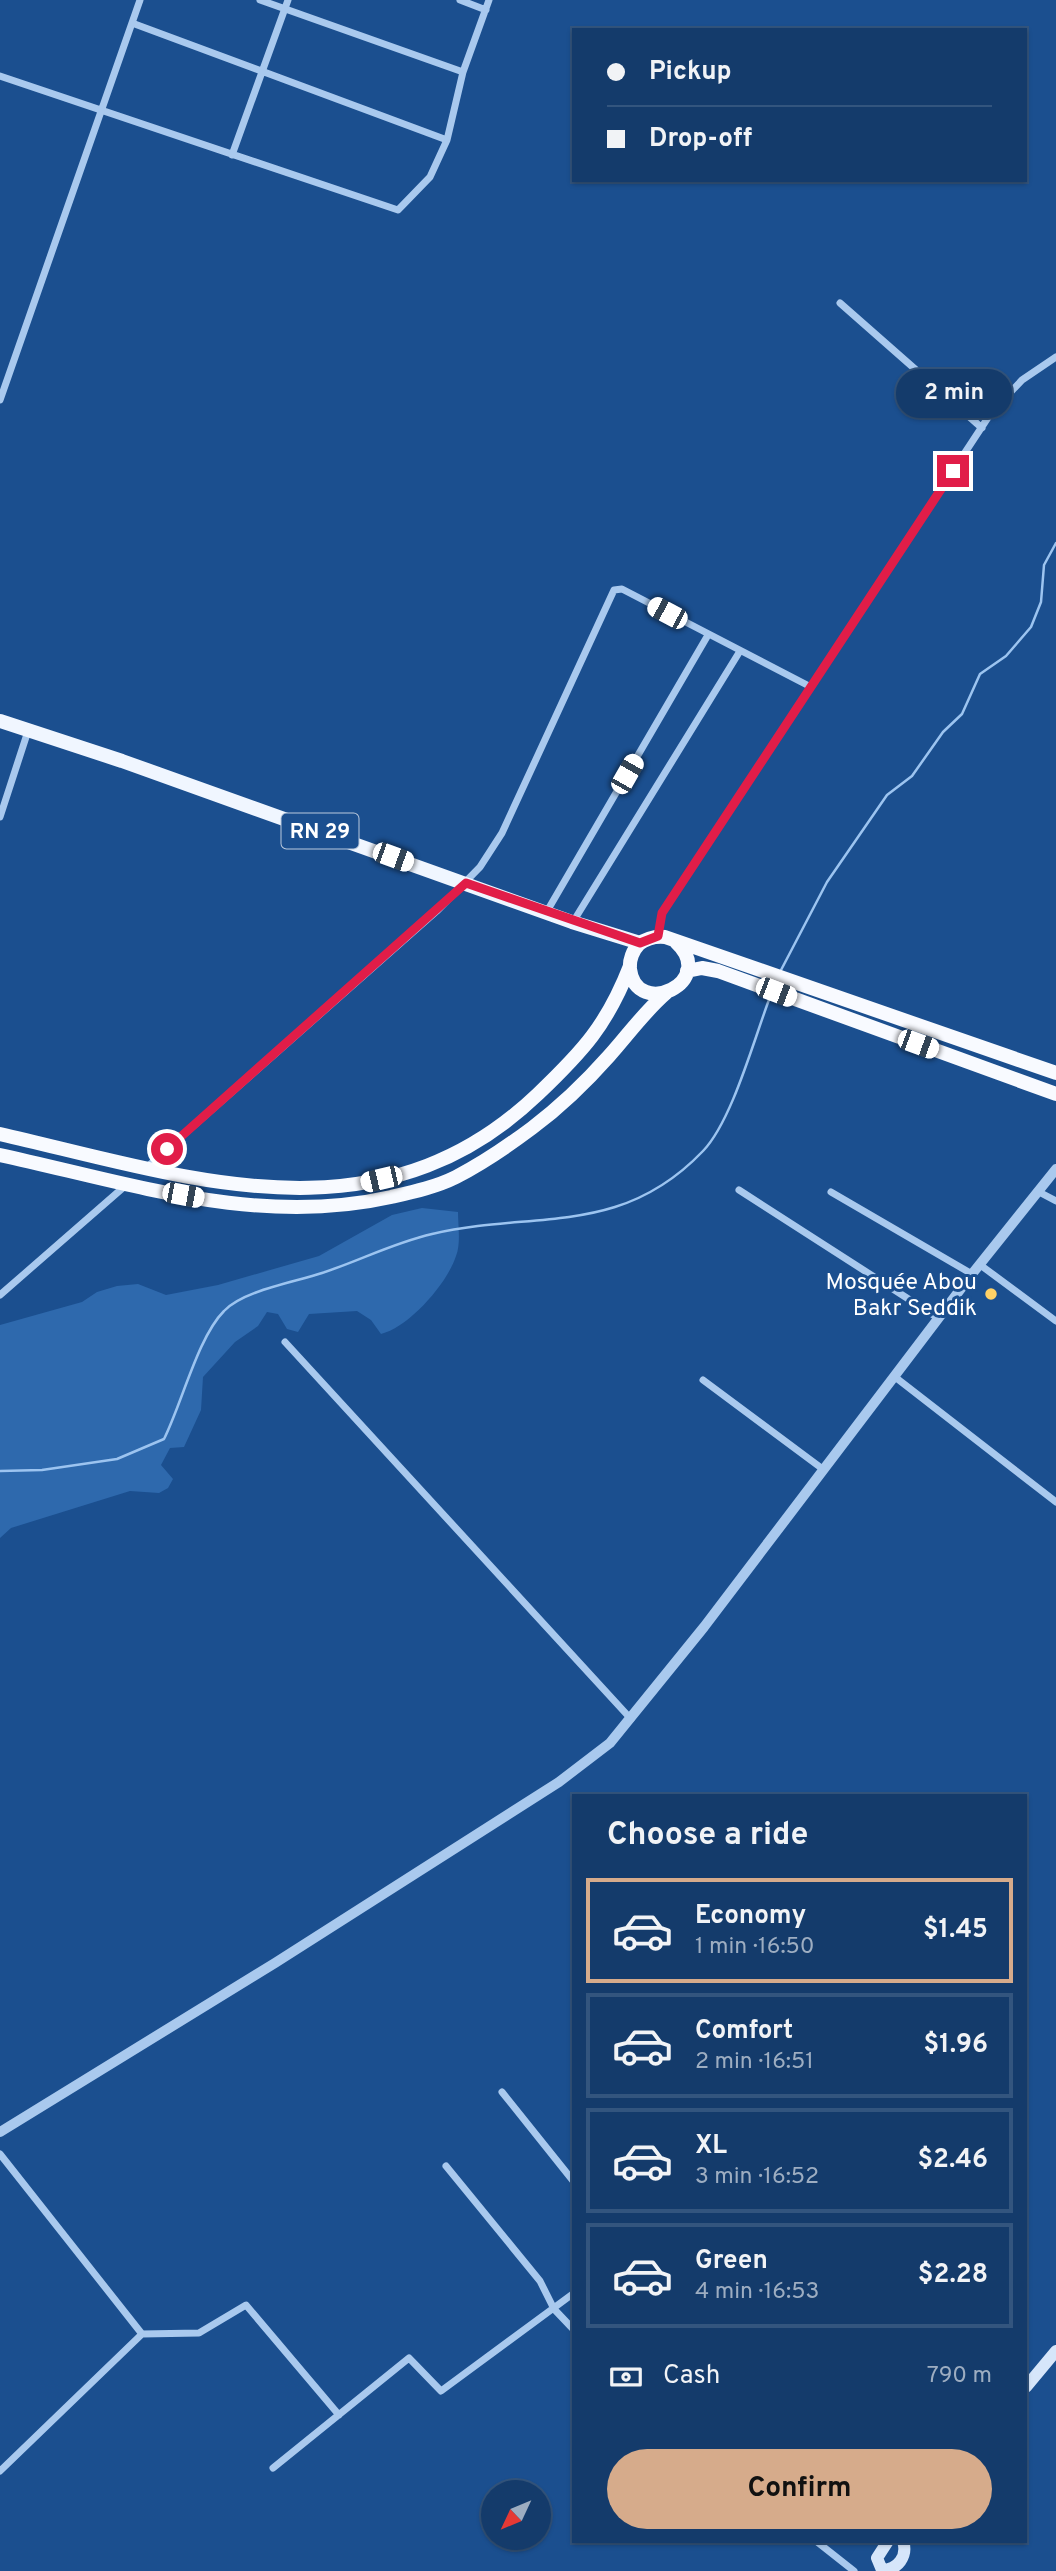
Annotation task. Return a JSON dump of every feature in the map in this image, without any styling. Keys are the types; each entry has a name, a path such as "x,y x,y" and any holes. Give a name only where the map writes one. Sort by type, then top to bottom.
{"highway":[{"path":"0,1134 238,1186 310,1190 358,1184 405,1173 440,1160 489,1135 561,1072 606,1019 630,966 632,953 640,943 658,936 763,979 792,998 1056,1094"},
{"path":"0,1155 224,1203 285,1209 356,1205 432,1186 454,1178 498,1153 549,1114 599,1067 646,1011 682,983 687,971 685,952 676,942"},
{"path":"630,966 633,979 642,988 653,994 666,993"},
{"path":"687,971 710,969 793,982 1056,1073"}],"main road":[{"name":"RN 29","path":"0,721 122,761 545,913 640,943"},
{"path":"1027,2387 1056,2351"},
{"path":"868,2571 886,2543"},
{"path":"877,2555 880,2568 892,2570 903,2548"}],"street":[{"path":"0,400 140,0"},
{"path":"260,0 463,72"},
{"path":"232,155 288,0"},
{"path":"460,0 486,9"},
{"path":"0,76 398,209 430,177 447,140 463,72 489,0"},
{"path":"132,23 447,140"},
{"path":"840,303 982,428"},
{"path":"658,936 662,913 808,686 982,428 1022,380 1056,357"},
{"path":"146,1167 466,883 502,833 611,593 622,589 808,686"},
{"path":"545,913 708,635"},
{"path":"572,922 740,651"},
{"path":"0,817 27,731"},
{"path":"0,2133 275,1963 559,1782 610,1743 632,1719 979,1264 1056,1169"},
{"path":"0,1295 128,1183"},
{"path":"739,1190 938,1318"},
{"path":"831,1192 972,1274"},
{"path":"1039,1192 1056,1201"},
{"path":"979,1264 1056,1321"},
{"path":"285,1342 632,1719"},
{"path":"895,1377 1056,1502"},
{"path":"703,1380 824,1470"},
{"path":"502,2092 572,2180"},
{"path":"0,2154 142,2334"},
{"path":"446,2166 541,2281 554,2309 572,2328"},
{"path":"273,2468 409,2358 441,2391 572,2295"},
{"path":"0,2471 142,2334 199,2333 246,2305 339,2415"},
{"path":"819,2543 854,2571"}],"shaded area":[{"path":"422,1208 458,1212 459,1234 456,1256 451,1267 436,1291 415,1314 392,1330 381,1334 371,1320 357,1311 309,1314 298,1332 287,1329 278,1314 267,1312 258,1326 235,1342 203,1377 201,1410 184,1447 170,1448 161,1465 173,1479 168,1488 159,1493 130,1491 11,1528 0,1538 0,1325 82,1302 97,1292 117,1286 138,1284 166,1295 218,1285 319,1256 392,1215"}],"waterway":[{"path":"780,972 827,882 887,795 912,776 943,732 962,714 980,674 1006,656 1031,627 1041,602 1044,565 1056,543"},
{"path":"0,1471 42,1470 117,1459 164,1439 206,1337 224,1311 244,1297 432,1234 470,1227 575,1216 608,1209 640,1197 672,1179 703,1151 714,1137 733,1100 770,997"}],"place":[{"name":"Mosquée Abou Bakr Seddik","path":"991,1294"}],"route":[{"path":"167,1149 438,911 466,883 572,922 640,943 658,936 662,913 808,686 953,471"}]}
